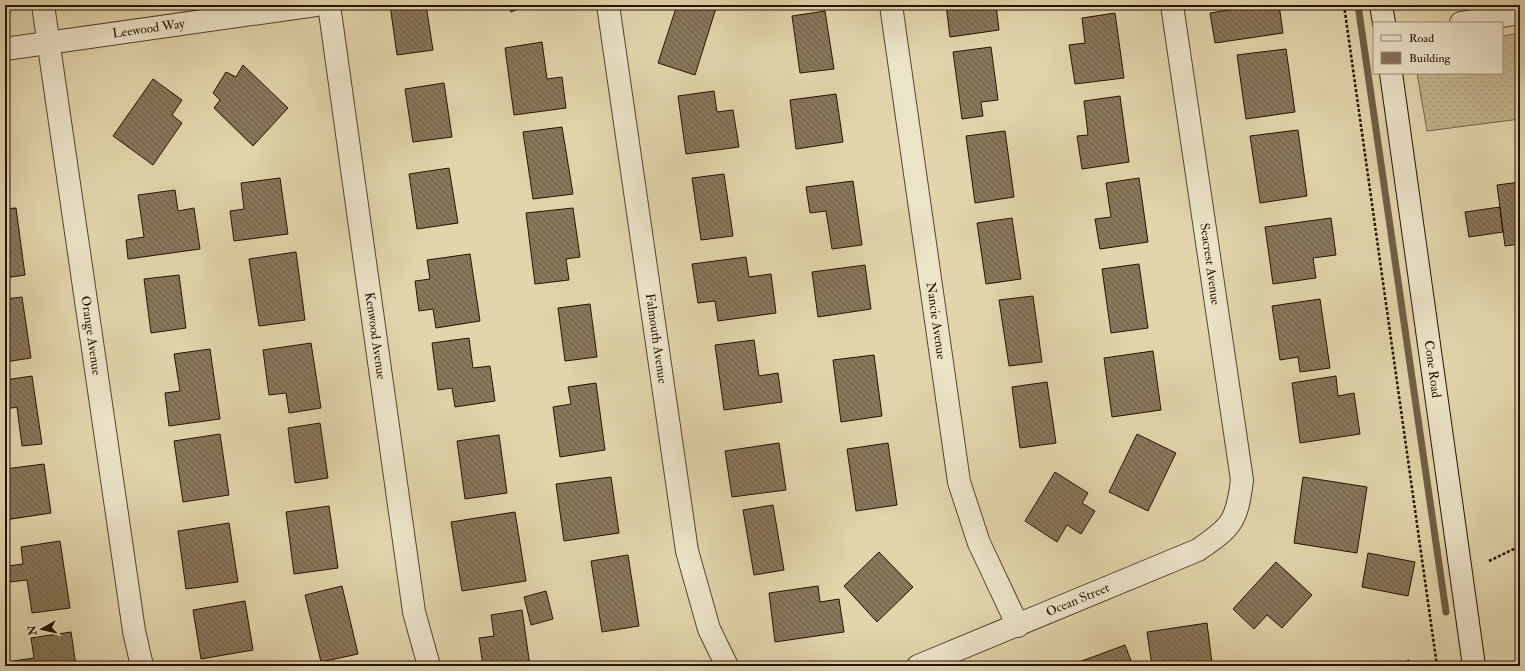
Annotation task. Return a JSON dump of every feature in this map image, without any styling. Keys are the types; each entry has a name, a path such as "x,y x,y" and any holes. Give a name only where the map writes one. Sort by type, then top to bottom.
{"street":[{"name":"Orange Avenue","path":"43,5 133,624 142,666"},
{"name":"Leewood Way","path":"5,48 316,5"},
{"name":"Kenwood Avenue","path":"329,5 414,612 429,666"},
{"name":"Falmouth Avenue","path":"608,5 687,551 709,628 727,666"},
{"name":"Nancie Avenue","path":"891,5 959,482 979,543 1018,626"},
{"name":"Seacrest Avenue","path":"1172,5 1242,480 1240,498 1232,522"},
{"path":"1381,5 1384,22"},
{"path":"1468,22 1520,14"},
{"name":"Cone Road","path":"1391,74 1474,666"},
{"name":"Ocean Street","path":"918,666 1018,626 1198,550 1218,536 1232,522"}],"path":[{"path":"1344,5 1437,666"},
{"path":"1489,561 1520,546"}],"shaded area":[{"path":"1520,33 1520,119 1427,131 1417,74 1503,74 1503,36"}],"building":[{"path":"390,5 426,5 433,50 397,55"},
{"path":"509,5 528,5 511,12"},
{"path":"677,5 717,5 695,75 658,63"},
{"path":"946,5 996,5 999,30 950,37"},
{"path":"1233,5 1279,5 1283,33 1215,43 1210,13 1234,9"},
{"path":"825,11 834,69 800,73 792,16"},
{"path":"1115,13 1124,78 1075,84 1069,45 1085,43 1082,18"},
{"path":"542,42 547,79 562,77 566,108 514,115 505,48"},
{"path":"991,47 998,100 981,102 983,116 962,119 953,52"},
{"path":"1286,49 1295,112 1246,119 1237,55"},
{"path":"243,65 288,108 253,146 214,108 220,100 213,93 226,72 236,77"},
{"path":"153,79 182,100 172,115 182,123 153,165 113,136"},
{"path":"444,83 452,137 413,142 405,89"},
{"path":"714,91 717,112 733,110 739,147 686,154 678,96"},
{"path":"836,94 843,142 796,149 790,100"},
{"path":"1120,96 1129,162 1082,169 1077,136 1088,135 1084,101"},
{"path":"562,127 573,194 533,199 523,132"},
{"path":"1298,130 1307,196 1260,203 1250,136"},
{"path":"1005,131 1014,197 975,203 966,136"},
{"path":"449,168 458,223 417,229 409,174"},
{"path":"724,174 733,236 701,240 692,178"},
{"path":"280,178 288,234 234,241 230,211 244,209 241,183"},
{"path":"1139,178 1148,242 1100,249 1095,219 1111,217 1106,183"},
{"path":"853,181 862,245 832,249 826,211 810,213 806,187"},
{"path":"1520,182 1520,244 1505,246 1497,185"},
{"path":"175,190 178,211 194,208 200,249 128,259 126,240 144,237 138,195"},
{"path":"1500,207 1503,232 1469,237 1465,212"},
{"path":"16,208 25,275 5,278 5,209"},
{"path":"573,208 580,257 566,259 569,280 535,284 526,213"},
{"path":"1012,218 1021,279 986,284 977,223"},
{"path":"1331,218 1336,255 1313,258 1316,278 1273,284 1265,227"},
{"path":"296,252 305,320 259,326 249,259"},
{"path":"470,254 480,321 436,328 433,309 419,311 415,281 430,279 427,260"},
{"path":"746,257 749,277 771,274 776,313 718,321 715,301 698,303 692,264"},
{"path":"1139,264 1148,328 1111,333 1102,269"},
{"path":"865,265 871,309 818,317 812,272"},
{"path":"179,275 186,328 151,333 144,279"},
{"path":"1033,296 1042,362 1009,366 999,300"},
{"path":"22,297 31,358 5,362 5,299"},
{"path":"1320,299 1330,368 1300,372 1298,357 1280,360 1272,306"},
{"path":"590,304 597,357 565,361 558,308"},
{"path":"469,338 473,368 490,366 495,401 455,407 452,388 438,390 432,343"},
{"path":"754,340 759,376 778,373 782,402 724,410 715,345"},
{"path":"311,343 321,408 289,413 286,393 269,395 263,350"},
{"path":"210,349 220,419 169,426 165,393 180,391 174,354"},
{"path":"1153,351 1161,410 1112,417 1104,358"},
{"path":"874,355 882,416 841,422 833,360"},
{"path":"32,376 42,444 22,446 17,407 5,409 5,380"},
{"path":"1336,376 1338,396 1354,393 1360,434 1300,443 1292,383"},
{"path":"1047,382 1056,443 1020,448 1012,387"},
{"path":"596,383 605,450 560,457 553,407 571,404 568,387"},
{"path":"320,423 328,478 295,483 288,428"},
{"path":"220,434 229,495 183,502 174,441"},
{"path":"1137,434 1176,453 1148,511 1109,492"},
{"path":"499,435 507,493 465,499 457,441"},
{"path":"779,443 786,490 732,497 725,451"},
{"path":"888,443 897,505 856,511 847,449"},
{"path":"44,464 51,513 5,520 5,469"},
{"path":"1055,472 1088,493 1082,503 1095,511 1081,534 1067,525 1057,542 1025,521"},
{"path":"611,477 619,533 564,541 556,484"},
{"path":"1303,477 1367,487 1357,553 1294,543"},
{"path":"773,505 784,570 754,575 743,510"},
{"path":"329,506 338,568 294,574 286,512"},
{"path":"515,512 526,581 462,591 451,522"},
{"path":"229,523 238,582 186,589 178,531"},
{"path":"60,541 70,608 32,613 27,580 10,582 8,566 23,564 21,547"},
{"path":"879,552 913,587 877,622 844,586"},
{"path":"1368,553 1415,562 1408,596 1362,587"},
{"path":"628,555 639,626 602,632 591,561"},
{"path":"1276,562 1312,595 1282,628 1267,615 1254,629 1233,609"},
{"path":"342,586 358,654 321,662 305,595"},
{"path":"818,586 820,602 839,599 844,632 775,642 769,593"},
{"path":"546,591 553,619 531,625 524,597"},
{"path":"245,601 253,650 201,659 193,610"},
{"path":"522,610 530,666 483,666 479,638 494,636 491,615"},
{"path":"1207,623 1212,663 1194,666 1152,666 1147,632"},
{"path":"71,632 76,666 14,666 13,661 34,658 31,638"},
{"path":"1125,645 1133,666 1068,666"},
{"path":"1409,660 1411,666 1395,666"},
{"path":"642,661 652,666 639,666"}],"waterway":[{"path":"1358,5 1446,612"}]}
